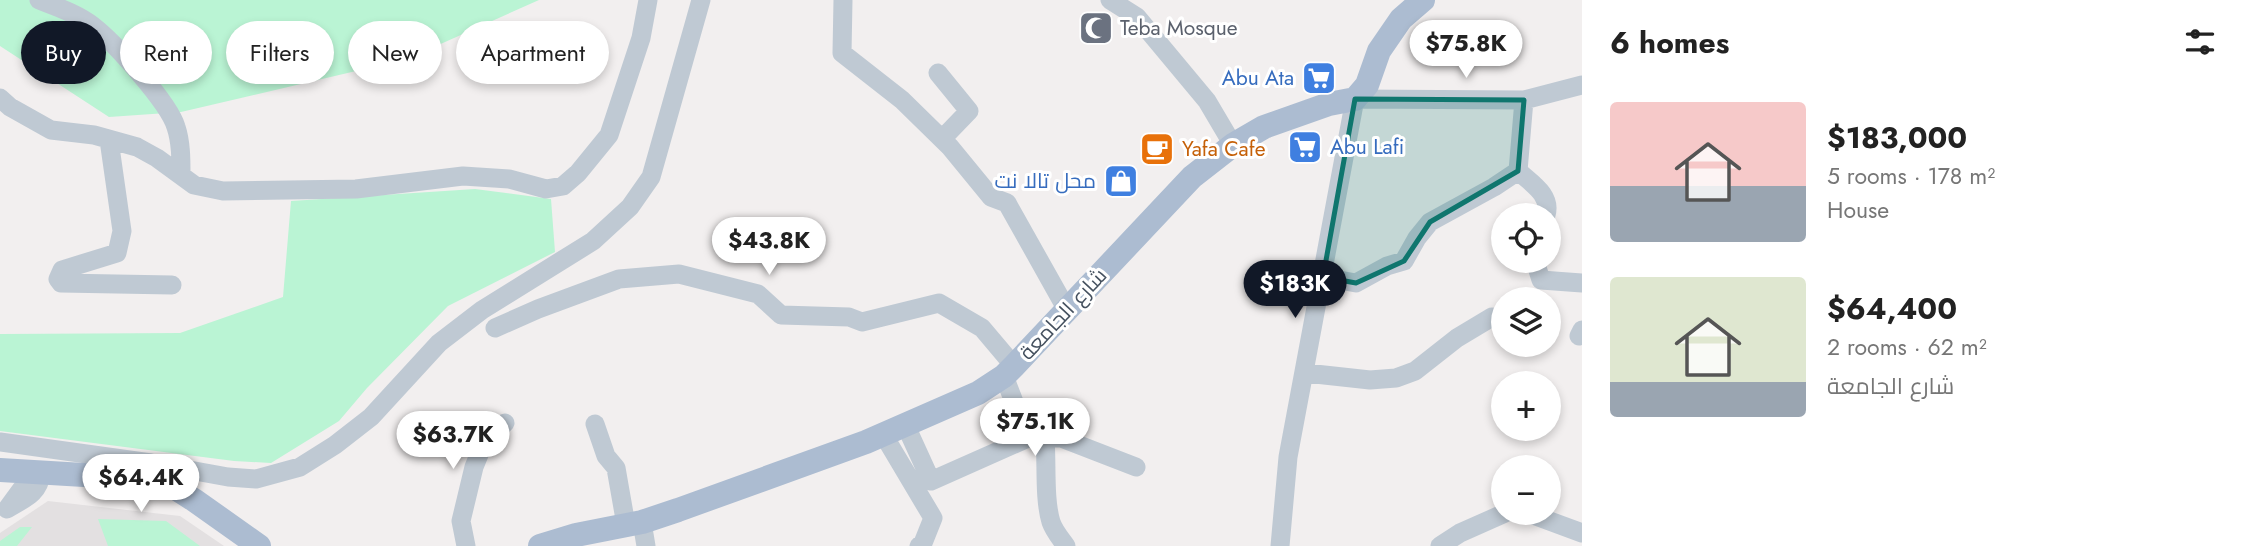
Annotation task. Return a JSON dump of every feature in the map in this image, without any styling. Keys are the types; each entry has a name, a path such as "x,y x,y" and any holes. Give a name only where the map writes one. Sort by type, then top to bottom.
{"main road":[{"path":"1355,99 1362,58 1378,33 1407,0"},
{"path":"1355,99 1367,85 1379,51 1401,19 1423,0"},
{"name":"شارع الجامعة","path":"540,546 638,531 978,393 1009,371 1192,177 1233,145 1264,127 1292,116 1355,99"},
{"path":"0,470 36,481 159,494 181,503 242,546"},
{"path":"0,481 134,478 166,483 259,546"}],"street":[{"path":"39,0 92,25 167,106 176,125 181,175"},
{"path":"0,98 10,107 51,130 109,139 137,147 194,185 223,191 356,189 463,176 509,179 547,189 563,186 578,173 609,135 641,37 648,0"},
{"path":"0,442 256,479 300,467 335,446 371,417 439,343 482,310 593,241 629,207 651,177 701,0"},
{"path":"844,0 842,53 902,100 942,139 991,197 1007,203 1067,310"},
{"path":"1110,0 1137,17 1207,101 1233,145"},
{"path":"938,73 969,111 942,139"},
{"path":"1280,546 1288,457 1306,373 1355,99 1524,100 1582,85"},
{"path":"1323,277 1356,283 1387,266 1404,261 1417,237 1430,222 1494,187 1517,171 1524,100"},
{"path":"109,139 122,231 117,253 62,270 58,279 61,283 172,285"},
{"path":"1517,171 1543,193 1546,203"},
{"path":"1539,273 1541,280 1582,283"},
{"path":"495,328 619,279 679,274 758,294 781,315 849,317 862,322 939,303 982,328 1009,371 1048,467 1047,503 1052,525 1066,546"},
{"path":"1306,373 1370,380 1396,378 1415,371 1457,338 1491,318"},
{"path":"466,546 461,521 474,467 487,435 505,423"},
{"path":"594,424 606,456 616,468 638,531"},
{"path":"894,429 931,481 1037,438 1061,438 1136,467"},
{"path":"894,429 933,518 923,543 919,546"},
{"path":"4,512 28,496 36,481"},
{"path":"1440,546 1460,533 1491,519"},
{"path":"1560,525 1582,533"}],"highlighted area":[{"path":"1355,99 1524,100 1518,171 1430,222 1404,261 1356,283 1323,277"}],"shaded area":[{"path":"48,501 180,516 224,546 0,546 0,533"}],"green space":[{"path":"0,0 539,0 492,21 456,21 456,37 442,43 442,21 348,21 348,73 334,76 334,21 226,21 226,84 300,84 181,112 109,117 58,84 106,84 106,21 21,21 21,60 0,46"},
{"path":"475,189 551,199 555,252 448,306 367,388 339,421 271,463 234,461 0,431 0,334 180,333 283,297 291,201"},
{"path":"98,519 166,521 200,546 108,546"},
{"path":"20,527 32,527 17,546 0,546 0,541"}],"place":[{"name":"Teba Mosque","path":"1096,28"},
{"name":"Abu Ata","path":"1319,78"},
{"name":"Abu Lafi","path":"1305,147"},
{"name":"Yafa Cafe","path":"1157,149"},
{"name":"محل تالا نت","path":"1121,181"}]}
